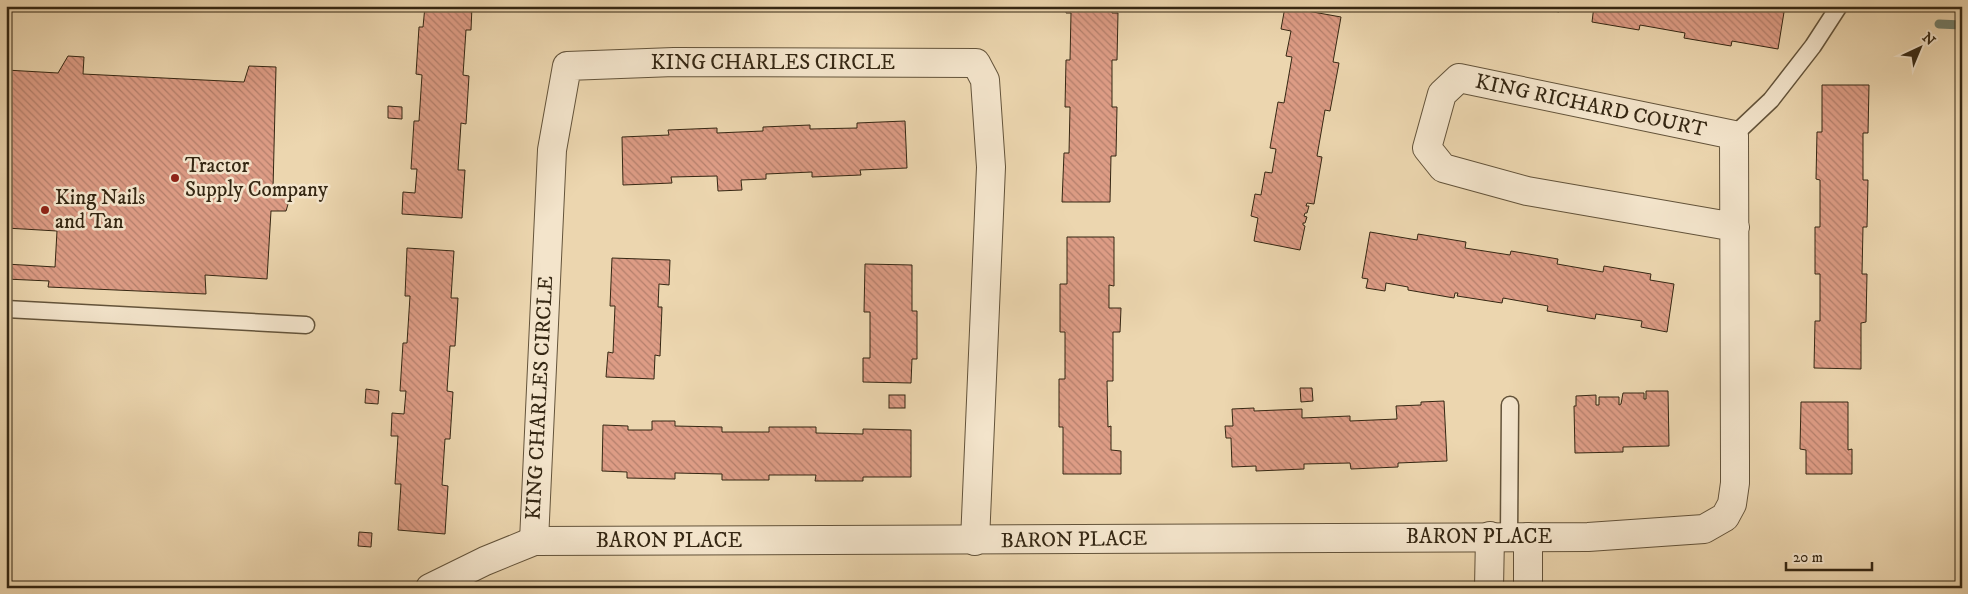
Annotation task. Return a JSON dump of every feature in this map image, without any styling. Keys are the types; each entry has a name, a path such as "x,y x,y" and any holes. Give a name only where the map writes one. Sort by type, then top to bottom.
{"street":[{"name":"KING CHARLES CIRCLE","path":"534,541 552,150 567,66 674,62 976,63 985,80 991,167 976,540"},
{"name":"KING RICHARD COURT","path":"1725,517 1732,504 1735,483 1735,227 1734,135 1459,78 1442,94 1427,148 1443,168 1528,191 1735,227"},
{"name":"BARON PLACE","path":"430,588 485,561 534,541 1588,537 1704,529 1725,517"},
{"path":"1489,588 1509,536"},
{"path":"1509,536 1528,588"}],"lane":[{"path":"1734,135 1771,100 1814,46 1839,6"},
{"path":"6,308 306,324"},
{"path":"1509,536 1510,405"}],"building":[{"path":"425,6 472,6 471,30 466,30 463,75 469,76 466,124 461,123 458,170 465,170 462,218 402,214 403,192 415,193 417,169 411,169 414,121 419,121 422,75 416,74 419,27 423,27"},
{"path":"1066,6 1112,6 1112,13 1118,13 1117,60 1112,60 1112,107 1117,107 1116,156 1111,156 1110,202 1062,202 1064,153 1069,153 1070,107 1065,107 1066,60 1070,60 1071,13 1066,13"},
{"path":"1527,6 1560,6 1559,12"},
{"path":"1594,6 1785,6 1778,49 1732,41 1731,46 1684,38 1685,33 1640,25 1639,30 1592,22"},
{"path":"1285,7 1341,17 1333,62 1339,63 1330,111 1325,110 1317,156 1322,157 1314,204 1307,203 1306,206 1309,206 1304,216 1307,217 1305,223 1303,223 1305,226 1300,250 1254,241 1258,218 1251,216 1255,194 1261,195 1265,172 1272,173 1276,149 1270,148 1278,102 1284,103 1292,57 1286,56 1291,31 1281,29"},
{"path":"68,56 84,57 83,74 244,82 249,66 276,67 273,189 291,194 286,211 271,211 267,279 205,275 206,294 48,287 49,281 6,279 6,264 55,267 57,231 6,228 6,70 58,73"},
{"path":"1822,85 1869,85 1868,133 1863,133 1863,180 1868,180 1867,227 1863,227 1862,274 1867,274 1866,322 1861,323 1861,369 1814,368 1815,321 1820,321 1820,274 1815,274 1815,227 1820,227 1820,180 1816,179 1817,132 1822,132"},
{"path":"388,106 402,107 402,119 388,118"},
{"path":"905,121 907,168 860,170 861,175 812,177 812,172 766,174 766,179 741,180 742,190 718,191 717,176 671,177 672,183 623,185 622,137 669,135 668,130 717,128 717,133 763,131 763,127 810,125 810,129 857,128 857,123"},
{"path":"1370,232 1417,240 1418,234 1466,242 1465,248 1510,255 1511,251 1558,259 1557,264 1603,272 1604,266 1651,274 1650,280 1674,284 1667,332 1641,327 1642,321 1596,314 1595,319 1547,311 1548,306 1503,298 1502,303 1457,296 1458,293 1455,293 1454,298 1408,290 1408,287 1386,283 1385,291 1366,288 1368,279 1362,278"},
{"path":"1067,237 1114,237 1114,286 1109,285 1109,308 1121,308 1120,332 1113,332 1113,381 1107,381 1108,427 1111,426 1111,450 1121,451 1121,474 1063,474 1063,427 1059,427 1059,379 1065,379 1065,332 1060,332 1060,284 1067,284"},
{"path":"407,248 454,251 451,298 458,298 455,346 450,346 447,391 453,392 450,439 445,439 442,485 448,486 445,534 398,530 401,484 395,484 398,436 391,436 392,413 404,414 406,391 400,391 403,343 407,343 410,296 405,296"},
{"path":"612,258 670,260 669,285 659,284 658,307 662,307 660,356 655,355 654,379 606,377 608,352 613,353 615,306 610,306"},
{"path":"865,264 912,265 912,311 917,311 917,359 912,359 911,383 863,382 863,358 870,358 870,312 864,312"},
{"path":"1300,388 1312,388 1313,401 1301,402"},
{"path":"366,389 379,391 378,404 365,403"},
{"path":"1646,391 1668,391 1669,446 1623,447 1623,452 1575,453 1574,406 1576,406 1576,396 1596,395 1596,405 1599,405 1599,397 1619,397 1619,405 1621,404 1623,393 1644,393 1644,399 1646,399"},
{"path":"889,395 905,395 905,408 889,408"},
{"path":"1444,401 1447,461 1398,463 1398,467 1351,469 1350,463 1304,464 1304,469 1256,471 1256,466 1232,467 1231,438 1226,438 1225,426 1233,426 1232,409 1254,408 1254,411 1302,409 1302,418 1350,416 1350,421 1397,419 1396,406 1421,405 1421,402"},
{"path":"1801,402 1848,402 1848,450 1852,449 1852,474 1806,474 1806,450 1800,449"},
{"path":"652,421 675,421 675,426 722,427 722,432 769,432 769,427 816,427 816,433 863,434 863,429 911,430 911,477 863,477 863,481 815,481 816,475 769,475 769,480 722,480 722,474 675,473 675,479 627,478 627,472 602,471 603,425 628,426 628,430 652,430"},
{"path":"359,532 372,533 371,547 358,546"}],"waterway":[{"path":"1939,24 1962,25"}],"place":[{"name":"Tractor Supply Company","path":"175,178"},
{"name":"King Nails and Tan","path":"45,210"}]}
